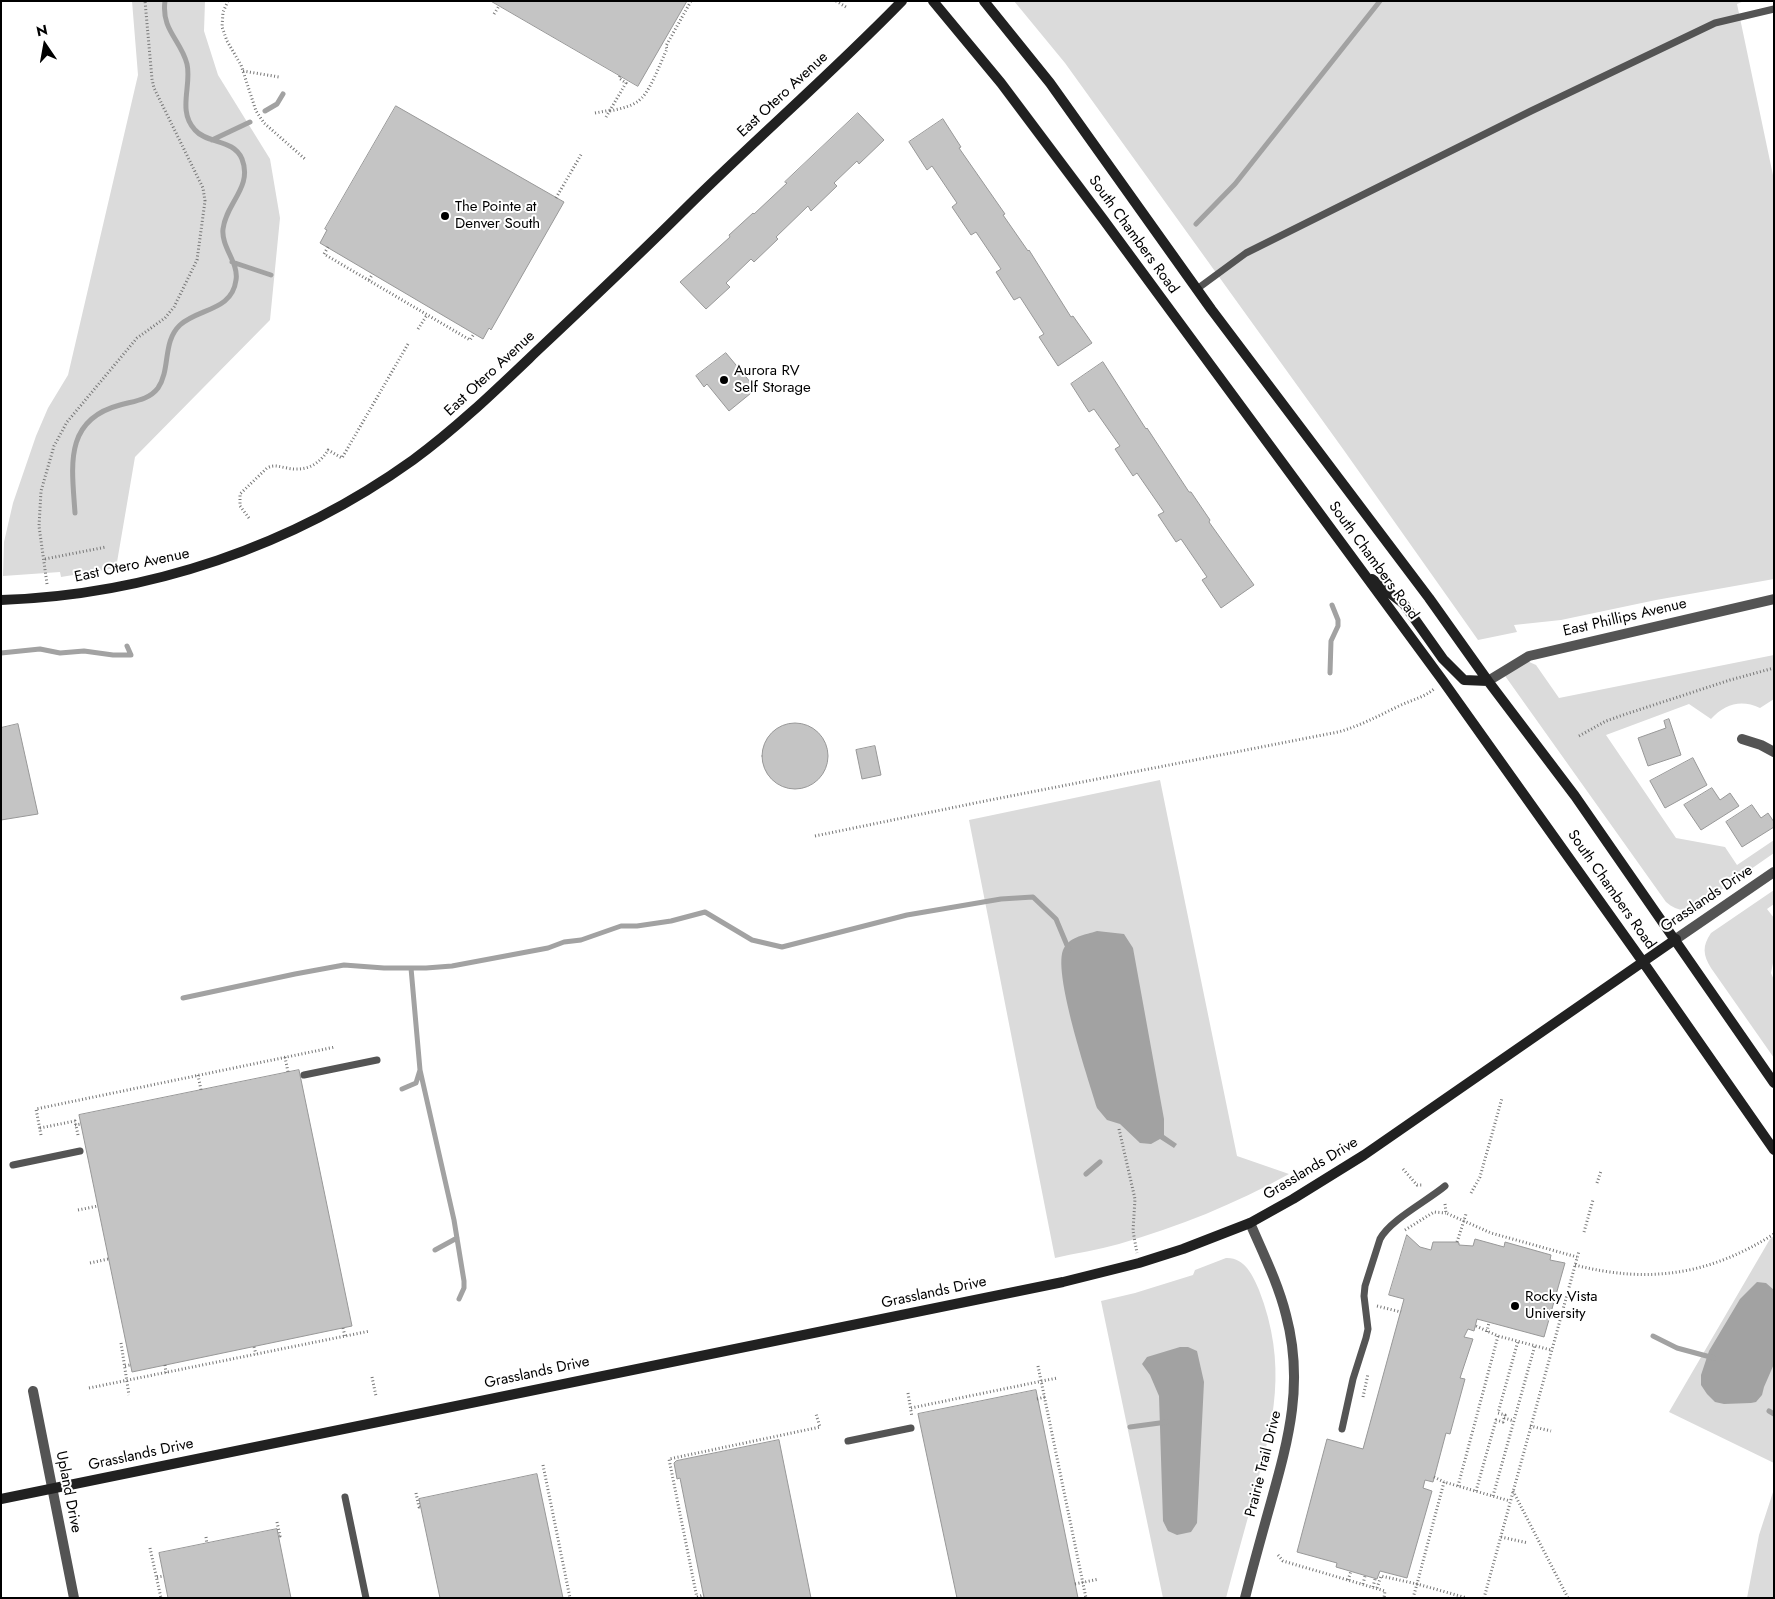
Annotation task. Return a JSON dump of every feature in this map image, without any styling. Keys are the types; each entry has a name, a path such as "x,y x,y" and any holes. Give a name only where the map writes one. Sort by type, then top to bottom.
{"main road":[{"name":"East Otero Avenue","path":"1,600 75,594 140,582 208,564 244,551 322,517 411,461 488,397 902,1"},
{"name":"South Chambers Road","path":"933,1 1001,83 1114,233 1363,572 1643,962 1774,1150"},
{"name":"South Chambers Road","path":"984,1 1050,83 1197,289 1575,796 1774,1082"},
{"path":"1363,572 1404,604 1443,659 1464,680 1488,681"},
{"name":"Grasslands Drive","path":"1,1499 1063,1282 1183,1250 1250,1223 1342,1170 1676,939"}],"street":[{"name":"East Phillips Avenue","path":"1488,681 1530,656 1774,599"},
{"path":"1742,739 1761,745 1774,752"},
{"name":"Grasslands Drive","path":"1676,939 1774,872"},
{"name":"Prairie Trail Drive","path":"1245,1598 1288,1439 1294,1395 1293,1358 1286,1315 1275,1282 1250,1223"},
{"name":"Upland Drive","path":"33,1391 74,1598"}],"lane":[{"path":"1197,289 1246,253 1531,111 1714,23 1774,10"},
{"path":"304,1075 377,1060"},
{"path":"13,1165 80,1151"},
{"path":"1342,1429 1353,1379 1368,1329 1364,1296 1380,1239 1396,1221 1445,1186"},
{"path":"848,1441 911,1428"},
{"path":"345,1497 366,1598"}],"path":[{"path":"48,597 39,526 41,491 60,432 66,422 137,338 170,313 194,269 199,251 205,201 203,188 154,88 145,1"},
{"path":"228,1 222,12 222,27 237,56 252,101 261,119 305,159"},
{"path":"836,1 846,6"},
{"path":"595,114 631,105 644,95 667,49 666,46 689,2"},
{"path":"494,14 499,6"},
{"path":"243,71 279,77"},
{"path":"606,118 626,83 618,78 620,76"},
{"path":"556,198 582,153"},
{"path":"328,247 324,254 470,340 474,334"},
{"path":"369,280 372,274"},
{"path":"418,329 429,309"},
{"path":"249,518 240,506 240,494 269,467 276,466 297,470 307,468 320,461 328,450 342,458 408,344"},
{"path":"44,559 106,547"},
{"path":"1579,736 1606,721 1623,715 1730,680 1774,668"},
{"path":"814,836 985,800 1338,732 1357,726 1401,705 1424,697 1443,682"},
{"path":"41,1135 36,1109 335,1046"},
{"path":"285,1057 288,1072"},
{"path":"198,1075 201,1090"},
{"path":"1471,1193 1480,1177 1502,1098"},
{"path":"40,1128 75,1121 78,1135"},
{"path":"75,1125 81,1124"},
{"path":"1119,1129 1135,1199 1133,1231 1139,1263"},
{"path":"1403,1169 1417,1185 1423,1185"},
{"path":"1597,1184 1600,1170"},
{"path":"1584,1232 1593,1200"},
{"path":"1445,1204 1446,1213"},
{"path":"78,1210 98,1206"},
{"path":"1402,1232 1434,1212 1446,1213 1505,1237 1577,1257"},
{"path":"1457,1242 1466,1214"},
{"path":"1575,1265 1626,1275 1655,1275 1682,1272 1734,1256 1774,1234"},
{"path":"1484,1598 1579,1251"},
{"path":"90,1262 108,1258"},
{"path":"1376,1302 1377,1308 1401,1312"},
{"path":"1487,1332 1489,1322"},
{"path":"1476,1326 1498,1336 1551,1350"},
{"path":"343,1328 345,1336"},
{"path":"89,1388 370,1331"},
{"path":"1458,1486 1498,1336"},
{"path":"1514,1421 1504,1418 1505,1415 1498,1413 1518,1341"},
{"path":"121,1343 129,1395"},
{"path":"1493,1496 1535,1346"},
{"path":"254,1347 256,1354"},
{"path":"124,1366 130,1365"},
{"path":"165,1365 166,1372"},
{"path":"1038,1366 1086,1598"},
{"path":"1362,1401 1369,1373"},
{"path":"372,1377 376,1396"},
{"path":"911,1408 1057,1378"},
{"path":"1037,1399 1045,1397"},
{"path":"704,1595 697,1597 674,1473 669,1459 820,1427 816,1414"},
{"path":"1476,1491 1496,1420 1503,1422 1504,1418"},
{"path":"1530,1426 1551,1431"},
{"path":"542,1466 570,1598"},
{"path":"1434,1477 1444,1482 1510,1501"},
{"path":"1413,1598 1444,1482"},
{"path":"1513,1490 1568,1598"},
{"path":"416,1493 419,1507 421,1507"},
{"path":"545,1512 552,1511"},
{"path":"277,1522 280,1536 278,1536"},
{"path":"206,1536 207,1544"},
{"path":"1500,1537 1528,1543"},
{"path":"686,1544 693,1542"},
{"path":"150,1548 161,1598"},
{"path":"1278,1555 1283,1561 1386,1590 1384,1598"},
{"path":"1348,1580 1351,1571"},
{"path":"156,1577 164,1576"},
{"path":"1363,1584 1365,1576"},
{"path":"1375,1588 1381,1576 1467,1598"},
{"path":"1075,1584 1098,1579"},
{"path":"1375,1579 1375,1588"}],"shaded area":[{"path":"132,1 205,1 204,31 218,75 270,159 280,218 270,320 135,457 116,568 61,577 60,572 3,576 4,542 13,503 36,436 48,408 68,375 138,75"},
{"path":"1014,1 1744,1 1737,4 1774,180 1774,579 1656,600 1561,620 1514,625 1517,632 1478,640 1065,63"},
{"path":"1774,655 1774,699 1760,708 1753,705 1734,704 1722,710 1711,719 1689,704 1606,735 1676,838 1725,847 1737,865 1774,840 1774,853 1695,908 1687,910 1673,907 1666,902 1503,673 1527,661 1536,665 1559,698"},
{"path":"1160,780 1237,1156 1289,1174 1227,1205 1163,1230 1111,1246 1055,1258 969,820"},
{"path":"1774,890 1774,904 1767,909 1774,918 1774,958 1771,973 1774,980 1774,1058 1711,968 1706,959 1705,946 1711,933"},
{"path":"1097,931 1124,934 1133,948 1164,1119 1164,1135 1177,1144 1174,1148 1160,1139 1151,1144 1140,1143 1120,1124 1107,1120 1097,1108 1073,1026 1061,960 1064,948 1070,941 1079,936"},
{"path":"1774,1236 1774,1463 1669,1412 1770,1239"},
{"path":"1226,1258 1238,1260 1251,1273 1268,1317 1275,1368 1275,1393 1272,1417 1261,1468 1226,1598 1163,1598 1101,1301 1135,1293 1193,1275 1195,1270"},
{"path":"1757,1282 1766,1283 1774,1290 1774,1364 1762,1395 1756,1402 1724,1404 1715,1402 1701,1385 1701,1375 1709,1351 1740,1299"},
{"path":"1180,1347 1188,1347 1197,1351 1204,1382 1197,1523 1191,1532 1177,1535 1168,1531 1163,1521 1159,1396 1150,1375 1142,1364 1147,1357"},
{"path":"1774,1489 1774,1598 1747,1598 1759,1535"}],"building":[{"path":"491,1 687,1 638,86"},
{"name":"The Pointe at Denver South","path":"396,106 564,202 491,330 489,328 483,339 320,243 327,230 325,229"},
{"path":"858,113 884,140 859,164 857,161 834,183 837,186 811,211 808,206 776,237 778,239 754,262 751,259 726,283 730,287 706,309 680,282 787,183 785,182"},
{"path":"943,119 961,147 959,148 1005,214 1003,215 1029,250 1071,317 1073,316 1092,343 1058,366 1039,337 1044,334 1020,297 1014,300 996,272 1001,269 976,232 971,235 952,207 957,203 932,166 927,170 909,142"},
{"name":"Aurora RV Self Storage","path":"726,353 756,389 729,411 707,384 704,387 696,376"},
{"path":"1103,362 1146,429 1254,585 1221,608 1202,580 1207,577 1181,539 1176,542 1158,515 1164,512 1137,473 1133,476 1115,449 1120,446 1094,409 1089,412 1071,384"},
{"path":"1669,719 1681,755 1648,766 1638,738 1666,728 1664,721"},
{"path":"795,723 807,726 818,733 825,744 828,756 825,768 818,779 807,786 795,789 783,786 772,779 765,768 762,756 765,744 772,733 783,726"},
{"path":"18,724 38,814 1,820 1,728"},
{"path":"875,746 881,775 862,779 856,750"},
{"path":"1693,758 1707,785 1665,808 1650,781"},
{"path":"1712,788 1720,800 1730,793 1739,806 1701,830 1684,805"},
{"path":"1752,805 1761,818 1768,813 1774,822 1774,827 1742,847 1726,822"},
{"path":"299,1070 352,1326 132,1372 79,1115"},
{"path":"1407,1235 1420,1247 1431,1250 1433,1242 1457,1242 1459,1245 1473,1246 1475,1239 1504,1247 1505,1242 1551,1255 1550,1260 1565,1263 1544,1337 1477,1319 1474,1331 1468,1329 1464,1337 1473,1339 1460,1378 1465,1379 1450,1434 1446,1433 1433,1482 1425,1480 1423,1488 1432,1491 1407,1578 1380,1571 1377,1579 1336,1567 1337,1563 1297,1552 1327,1439 1363,1449 1404,1299 1389,1295"},
{"path":"1036,1390 1078,1598 957,1598 918,1414"},
{"path":"779,1440 811,1598 704,1598 680,1478 677,1479 674,1463 676,1461"},
{"path":"537,1474 563,1598 440,1598 419,1499"},
{"path":"277,1529 291,1598 168,1598 159,1553"}],"waterway":[{"path":"75,513 73,479 75,447 80,434 88,422 102,412 141,400 154,392 162,381 174,332 188,319 214,308 228,298 236,280 235,267 223,236 223,229 229,211 242,187 244,178 242,159 233,148 206,138 195,130 190,123 186,106 187,64 166,20 165,1"},
{"path":"1196,224 1235,184 1380,1"},
{"path":"265,111 277,104 283,94"},
{"path":"212,140 250,122"},
{"path":"232,262 271,275"},
{"path":"1330,673 1331,641 1338,626 1338,620 1332,605"},
{"path":"1,653 40,649 60,653 84,651 113,655 131,655 127,646"},
{"path":"183,998 344,965 384,968 452,966 548,948 564,942 581,940 621,926 637,926 671,921 705,912 752,940 782,947 907,915 1001,899 1033,897 1056,919 1069,950"},
{"path":"402,1089 416,1083 420,1070 411,968"},
{"path":"420,1070 454,1220 464,1281 464,1288 459,1299"},
{"path":"1086,1174 1100,1162"},
{"path":"435,1250 457,1238"},
{"path":"1653,1336 1677,1348 1714,1358"},
{"path":"1769,1411 1774,1414"},
{"path":"1130,1427 1167,1422"}],"place":[{"name":"The Pointe at Denver South","path":"445,216"},
{"name":"Aurora RV Self Storage","path":"724,380"},
{"name":"Rocky Vista University","path":"1515,1306"}]}
